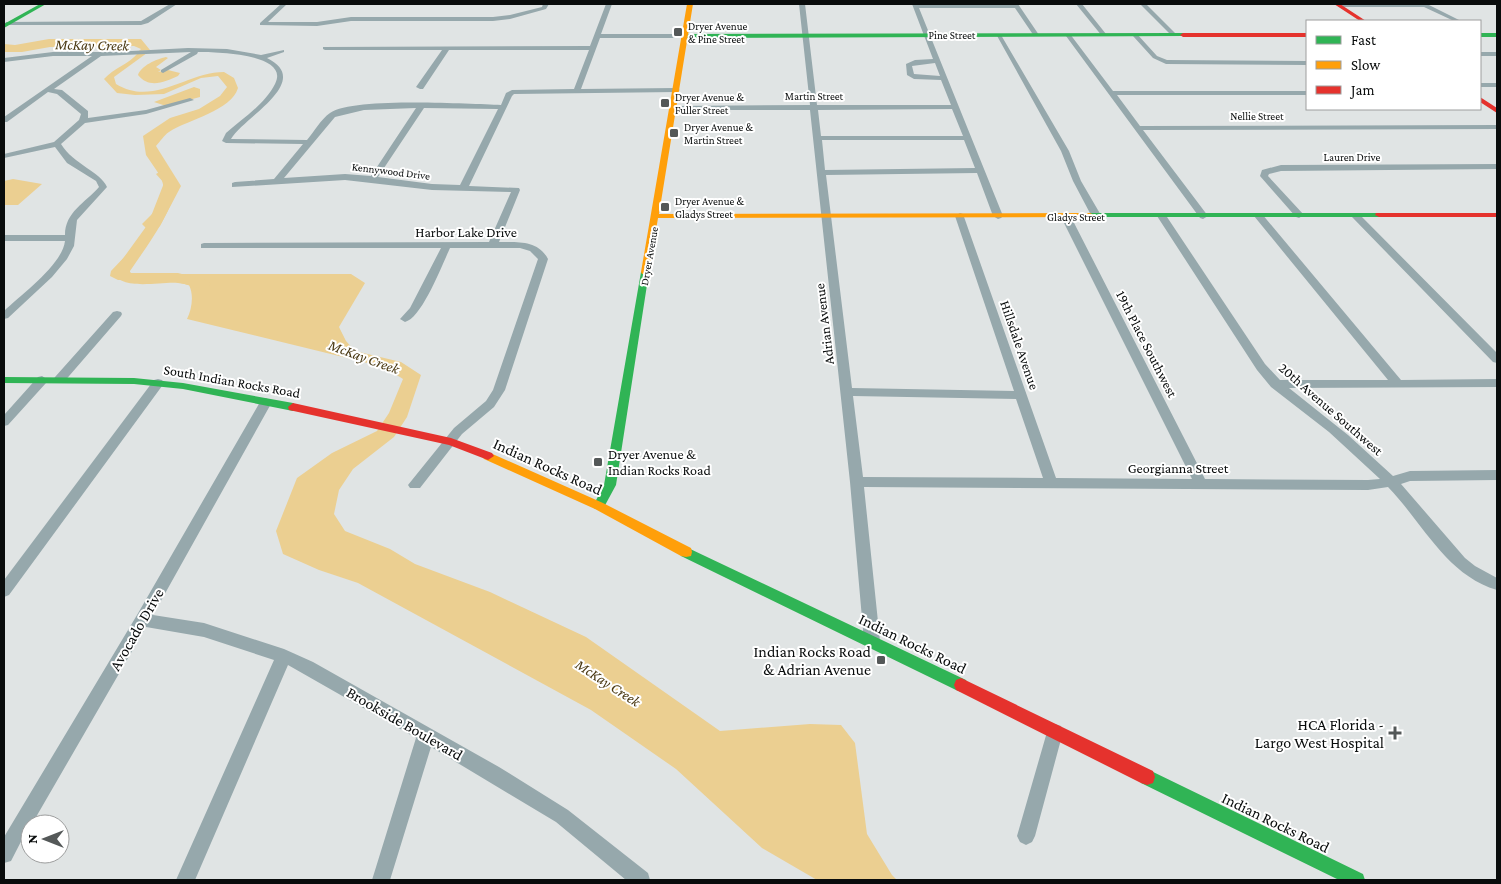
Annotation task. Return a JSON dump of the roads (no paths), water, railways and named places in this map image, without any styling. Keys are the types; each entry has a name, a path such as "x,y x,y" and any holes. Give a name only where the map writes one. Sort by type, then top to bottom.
{"street":[{"path":"6,23 44,4"},
{"path":"6,23 141,24 174,4"},
{"path":"284,4 262,24 317,24 351,19 493,19 530,13 544,8 546,4"},
{"path":"577,90 609,4"},
{"name":"Dryer Avenue","path":"599,506 610,484 690,4"},
{"name":"Adrian Avenue","path":"802,4 857,482 872,641"},
{"path":"1079,4 1104,35"},
{"path":"1143,4 1174,35"},
{"path":"1338,4 1362,20"},
{"path":"1338,4 1425,5 1456,20"},
{"path":"998,216 942,78 915,5 1015,5 1036,35"},
{"path":"998,35 1065,151 1077,181 1097,216"},
{"path":"1068,35 1203,216"},
{"path":"1136,35 1155,57 1166,62 1233,63 1305,60"},
{"name":"Pine Street","path":"596,36 1306,35"},
{"path":"1481,35 1497,35"},
{"path":"325,48 592,48"},
{"path":"420,88 447,48"},
{"path":"4,60 20,60 50,54 133,52 224,52 262,57 282,51"},
{"path":"163,71 197,52"},
{"path":"1222,52 1233,63"},
{"path":"4,120 99,54"},
{"path":"1481,54 1497,54"},
{"path":"262,57 276,66 281,74 280,81 270,96 223,139 309,142"},
{"path":"4,70 20,60"},
{"path":"936,62 915,62 908,65 911,75 914,77 942,78"},
{"path":"1481,85 1497,85"},
{"path":"47,90 59,92 85,113 83,121"},
{"path":"463,189 508,95 512,92 676,90"},
{"path":"1112,93 1306,93"},
{"path":"4,156 57,144 83,121 146,112 190,100"},
{"path":"1481,100 1497,111"},
{"path":"374,179 420,106"},
{"path":"277,181 332,115 341,110 353,107 503,107"},
{"name":"Martin Street","path":"674,108 954,107"},
{"name":"Nellie Street","path":"1138,128 1497,127"},
{"path":"818,138 967,138"},
{"path":"4,316 9,306 59,263 68,250 72,219 103,187 100,180 82,170 68,159 57,144"},
{"name":"Lauren Drive","path":"1299,216 1264,176 1265,172 1281,168 1497,168"},
{"path":"822,173 980,170"},
{"name":"Kennywood Drive","path":"235,185 314,178 374,179 432,188 516,190 493,245"},
{"name":"Gladys Street","path":"656,216 826,218 1497,215"},
{"name":"Hillsdale Avenue","path":"960,216 1051,484"},
{"name":"20th Avenue Southwest","path":"1162,216 1261,367 1275,384 1365,456 1415,508 1461,565 1480,578 1497,584"},
{"path":"1259,216 1397,383"},
{"path":"1356,216 1497,358"},
{"name":"19th Place Southwest","path":"1066,217 1201,484"},
{"path":"4,238 71,238"},
{"path":"405,319 415,309 447,245"},
{"name":"Harbor Lake Drive","path":"204,246 493,245 532,247 540,252 543,259 499,390 490,404 458,431 451,442"},
{"path":"59,380 117,314"},
{"name":"South Indian Rocks Road","path":"4,380 158,383 183,386 401,429 451,442"},
{"path":"4,422 42,380"},
{"path":"4,591 158,383"},
{"path":"1275,384 1497,383"},
{"path":"847,392 1022,395"},
{"name":"Avocado Drive","path":"4,854 142,620 266,402"},
{"path":"414,485 451,442"},
{"name":"Indian Rocks Road","path":"451,442 498,460 599,506 713,566 872,641 1357,880"},
{"name":"Georgianna Street","path":"857,482 1368,485 1390,482 1410,476 1497,475"},
{"name":"Brookside Boulevard","path":"142,620 204,630 284,656 426,734 562,816 641,880"},
{"path":"185,880 284,656"},
{"path":"1026,836 1055,732"},
{"path":"381,880 426,734"}],"water":[{"path":"49,39 141,39 150,50 139,51 141,49 134,46 50,47 22,52 4,52 4,44 15,45"},
{"path":"138,53 147,53 114,77 116,84 130,90 143,92 170,87 210,73 224,72 234,78 238,88 234,96 227,103 208,114 177,127 169,132 156,146 181,186 160,226 135,251 126,267 131,273 176,274 174,278 118,280 110,276 111,271 149,231 142,224 167,199 161,177 146,155 143,136 170,118 199,109 220,96 227,87 218,76 201,78 164,94 135,95 117,93 104,79"},
{"path":"168,58 156,67 161,70 158,72 168,70 180,73 178,76 163,82 152,83 147,82 138,75 149,63"},
{"path":"194,87 200,89 200,97 166,106 154,102"},
{"path":"13,179 42,184 18,205 4,205 4,181"},
{"path":"180,274 351,274 365,283 339,327 346,341 355,351 401,362 421,375 407,417 394,437 353,469 339,490 334,514 345,531 390,549 415,564 490,592 586,637 720,731 810,724 841,725 855,743 867,834 897,880 817,880 762,848 676,769 591,710 358,583 319,570 283,554 276,531 297,478 332,453 377,431 389,413 403,379 384,367 187,319 192,293 189,285 176,282"}],"waterway":[{"name":"McKay Creek","path":"163,174 171,182 169,190 155,224 122,271 123,276 133,279 178,278 203,284"}],"place":[{"name":"Dryer Avenue & Pine Street","path":"678,32"},
{"name":"Dryer Avenue & Fuller Street","path":"665,103"},
{"name":"Dryer Avenue & Martin Street","path":"674,133"},
{"name":"Dryer Avenue & Gladys Street","path":"665,207"},
{"name":"Dryer Avenue & Indian Rocks Road","path":"598,462"},
{"name":"Indian Rocks Road & Adrian Avenue","path":"881,660"},
{"name":"HCA Florida - Largo West Hospital","path":"1395,733"}]}
